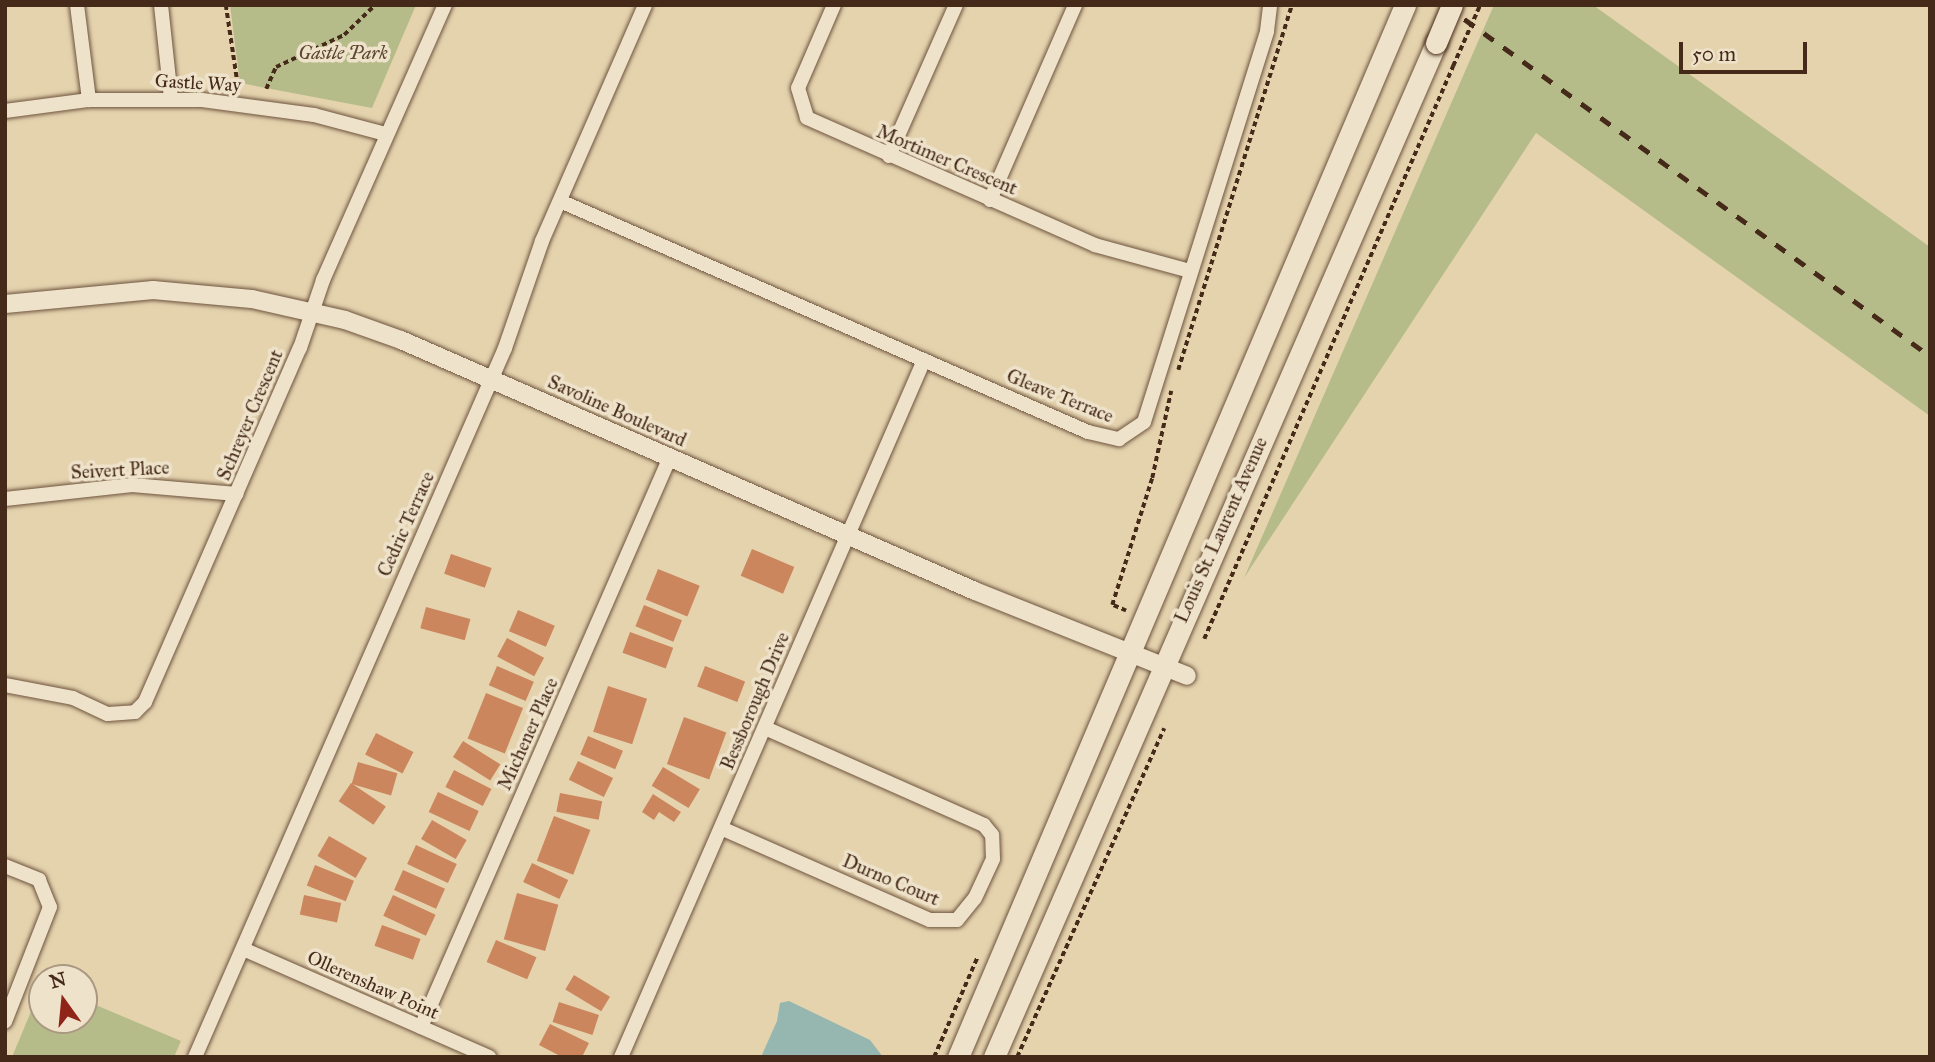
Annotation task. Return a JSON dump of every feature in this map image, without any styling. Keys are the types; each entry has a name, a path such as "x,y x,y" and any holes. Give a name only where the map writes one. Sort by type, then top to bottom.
{"main road":[{"name":"Louis St. Laurent Avenue","path":"994,1057 1162,665 1452,5"},
{"name":"Louis St. Laurent Avenue","path":"958,1057 1133,653 1401,14"}],"street":[{"path":"77,5 89,100"},
{"path":"161,5 171,99"},
{"name":"Schreyer Crescent","path":"5,685 73,698 108,715 135,712 151,692 237,494 386,134 445,5"},
{"name":"Cedric Terrace","path":"195,1057 491,379 560,201 645,5"},
{"name":"Mortimer Crescent","path":"834,5 798,88 800,106 820,125 1095,245 1190,271"},
{"path":"889,156 956,5"},
{"path":"990,200 1075,5"},
{"name":"Gleave Terrace","path":"560,201 1102,438 1119,439 1144,422 1267,31 1270,5"},
{"name":"Gastle Way","path":"5,111 89,100 171,99 279,109 386,134"},
{"name":"Savoline Boulevard","path":"5,304 153,290 252,299 312,310 401,340 848,536 1187,676"},
{"name":"Bessborough Drive","path":"621,1057 924,360"},
{"name":"Michener Place","path":"421,1027 670,457"},
{"name":"Seivert Place","path":"5,499 132,485 237,494"},
{"name":"Durno Court","path":"721,828 930,920 957,920 967,913 980,888 994,845 984,825 765,728"},
{"path":"5,866 39,880 51,907 5,1022"},
{"name":"Ollerenshaw Point","path":"243,949 489,1057"}],"path":[{"path":"226,5 238,85"},
{"path":"266,89 285,61 344,35 374,5"},
{"path":"1176,376 1292,5"},
{"path":"1204,639 1480,5"},
{"path":"1126,611 1112,605 1152,478 1172,388"},
{"path":"1017,1057 1164,728"}],"green space":[{"name":"Gastle Park","path":"230,5 416,5 372,108 240,83"},
{"path":"1494,5 1593,5 1930,247 1930,416 1536,133 1244,578"},
{"path":"98,1006 181,1041 174,1057 12,1057 28,1019 28,1034 98,1034"}],"water":[{"path":"789,1001 870,1040 883,1057 761,1057 777,1021 780,1003"}],"building":[{"path":"752,549 794,567 783,594 741,576"},
{"path":"451,554 492,568 485,588 444,574"},
{"path":"658,569 700,586 687,616 646,600"},
{"path":"644,605 682,620 673,642 635,626"},
{"path":"426,607 470,619 465,640 420,628"},
{"path":"518,610 555,626 546,647 509,631"},
{"path":"630,632 673,648 666,668 622,653"},
{"path":"507,638 544,658 534,676 497,657"},
{"path":"497,666 534,682 526,701 489,685"},
{"path":"705,666 745,681 737,702 697,687"},
{"path":"608,686 647,699 632,744 593,732"},
{"path":"486,693 523,708 505,753 468,738"},
{"path":"684,717 726,732 709,779 667,764"},
{"path":"376,733 413,752 403,773 365,754"},
{"path":"588,736 623,751 615,769 580,754"},
{"path":"463,741 500,764 490,780 453,757"},
{"path":"578,761 613,778 604,797 569,780"},
{"path":"358,762 397,773 391,795 352,784"},
{"path":"663,767 700,789 689,808 652,786"},
{"path":"454,770 491,789 483,806 445,787"},
{"path":"351,783 386,806 374,825 339,801"},
{"path":"438,792 479,811 469,831 429,812"},
{"path":"560,793 602,801 599,820 556,812"},
{"path":"653,794 681,812 674,822 659,812 654,820 642,812"},
{"path":"554,816 590,830 573,875 537,861"},
{"path":"432,820 467,840 456,859 421,839"},
{"path":"329,836 367,858 356,878 318,856"},
{"path":"416,845 457,864 448,883 407,864"},
{"path":"532,863 568,880 559,899 523,882"},
{"path":"315,865 354,881 346,901 307,885"},
{"path":"403,870 445,889 436,909 394,890"},
{"path":"517,893 558,905 545,951 504,939"},
{"path":"304,895 341,903 337,922 300,915"},
{"path":"393,895 436,915 426,936 383,916"},
{"path":"382,925 421,939 413,960 374,946"},
{"path":"496,940 537,957 527,979 487,962"},
{"path":"574,975 610,997 601,1011 565,990"},
{"path":"559,1002 599,1015 592,1035 553,1022"},
{"path":"550,1024 589,1043 582,1057 562,1057 539,1045"}],"railway":[{"path":"1445,5 1930,356"}]}
